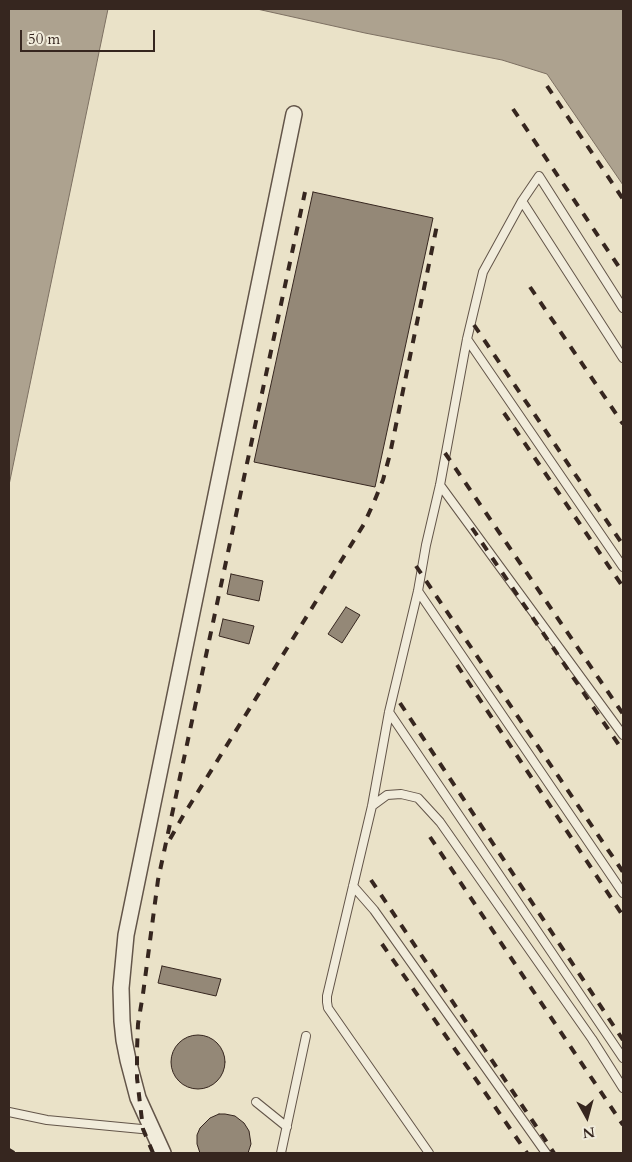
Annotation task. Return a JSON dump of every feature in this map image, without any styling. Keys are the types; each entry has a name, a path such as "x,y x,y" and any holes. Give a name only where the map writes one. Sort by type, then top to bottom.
{"street":[{"path":"163,1153 138,1098 124,1040 121,988 126,935 294,114"}],"lane":[{"path":"429,1153 328,1008 327,996 372,806 389,712 418,591 467,339 483,272 538,176 623,308"},
{"path":"522,201 623,358"},
{"path":"467,339 623,567"},
{"path":"440,485 623,736"},
{"path":"418,591 623,893"},
{"path":"389,712 623,1058"},
{"path":"372,806 387,795 401,794 418,798 440,822 592,1040 623,1088"},
{"path":"353,886 374,910 546,1153"},
{"path":"281,1153 306,1036"},
{"path":"256,1102 287,1128"},
{"path":"9,1112 47,1120 152,1130"}],"shaded area":[{"path":"9,9 108,9 9,485"},
{"path":"257,9 623,9 623,185 547,74 502,60"}],"building":[{"path":"313,192 433,218 375,487 254,462"},
{"path":"231,574 263,581 259,601 227,594"},
{"path":"346,607 360,615 342,643 328,634"},
{"path":"223,619 254,626 249,644 219,636"},
{"path":"162,966 221,979 216,996 158,983"},
{"path":"198,1035 208,1037 217,1043 223,1052 225,1062 223,1072 217,1081 208,1087 198,1089 188,1087 179,1081 173,1072 171,1062 173,1052 179,1043 188,1037"},
{"path":"219,1114 235,1116 244,1123 249,1131 251,1144 248,1153 200,1153 197,1135 200,1128 210,1118"}],"railway":[{"path":"547,86 623,199"},
{"path":"513,109 623,273"},
{"path":"153,1153 143,1129 137,1078 137,1050 138,1024 158,880 305,192"},
{"path":"170,839 364,524 374,502 383,480 390,454 437,225"},
{"path":"530,287 623,424"},
{"path":"474,325 623,545"},
{"path":"504,413 623,587"},
{"path":"445,453 623,714"},
{"path":"472,528 623,751"},
{"path":"416,566 623,872"},
{"path":"457,665 623,916"},
{"path":"400,703 623,1040"},
{"path":"430,837 623,1125"},
{"path":"371,880 554,1153"},
{"path":"382,944 527,1153"},
{"path":"9,1150 14,1153"}]}
